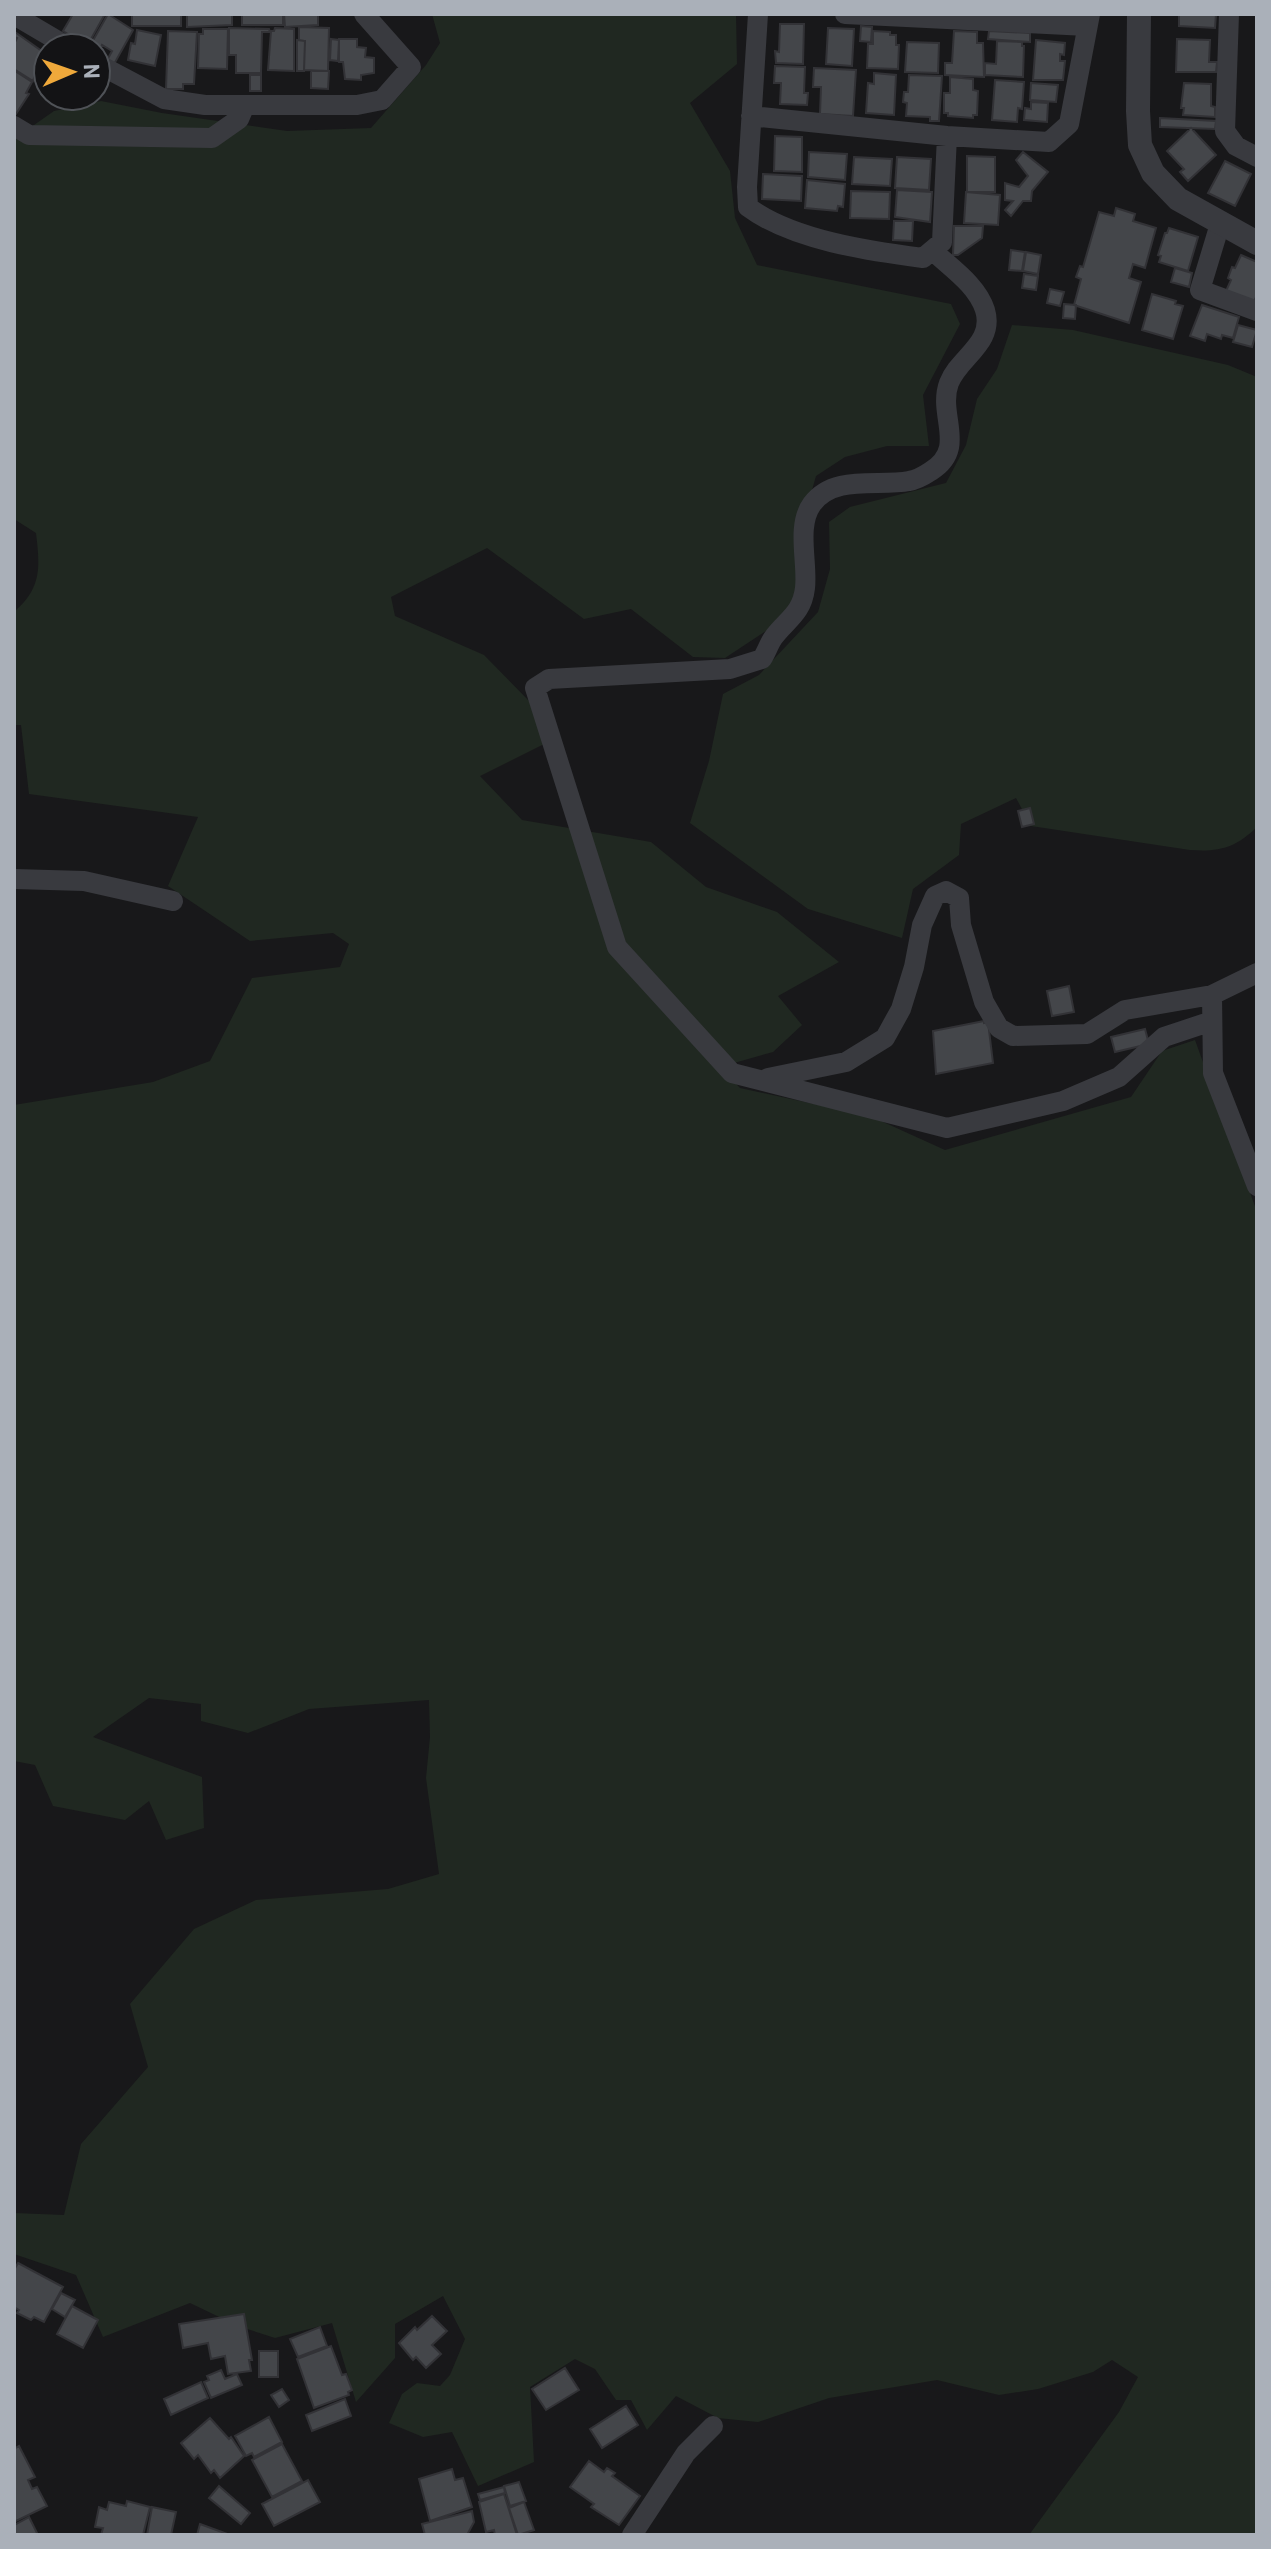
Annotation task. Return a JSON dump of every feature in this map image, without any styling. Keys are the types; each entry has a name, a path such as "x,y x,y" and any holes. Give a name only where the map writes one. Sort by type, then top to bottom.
{"street":[{"path":"112,71 164,99 205,105 357,105 382,100 411,67 364,14"},
{"path":"758,14 747,187 748,207 767,221 860,250 923,258 942,242 947,136"},
{"path":"751,116 947,136 1049,142 1069,124 1088,20 845,14"},
{"path":"1139,14 1140,145 1153,173 1178,199 1257,243"},
{"path":"1229,14 1225,131 1236,146 1257,157"},
{"path":"14,15 43,32"},
{"path":"14,126 29,135 212,138 239,119 245,105"},
{"path":"1220,224 1200,290 1257,311"},
{"path":"933,251 974,290 986,311 985,330 979,346 950,381 946,397 951,447 944,462 910,481 864,482 841,487 824,494 812,504 806,517 805,589 800,606 789,623 773,637 762,659 730,669 549,679 535,688 617,947 732,1073 947,1128 1063,1101 1119,1077 1164,1037 1212,1021"},
{"path":"14,879 84,881 173,901"},
{"path":"760,1079 846,1062 885,1038 901,1009 914,967 922,925 935,896 946,891 959,898 961,925 984,1002 999,1028 1013,1036 1087,1034 1125,1010 1212,995 1257,973"},
{"path":"1212,995 1213,1073 1257,1186"},
{"path":"632,2535 686,2453 713,2426"}],"shaded area":[{"path":"432,14 736,14 737,64 690,103 730,171 735,218 757,265 951,304 960,324 923,395 929,446 887,446 845,457 816,476 803,522 800,589 790,615 725,658 693,657 631,609 584,619 487,548 391,597 395,616 484,655 531,703 548,742 480,776 522,820 651,842 706,887 777,912 839,962 778,996 802,1025 773,1052 720,1067 740,1088 870,1116 945,1150 1131,1097 1162,1051 1195,1040 1257,1212 1257,2535 1029,2535 1119,2412 1138,2377 1112,2360 1093,2372 1038,2389 999,2395 937,2380 829,2398 758,2422 718,2418 676,2396 647,2430 631,2400 616,2400 595,2369 575,2359 530,2387 534,2462 478,2486 452,2432 423,2437 389,2423 402,2394 417,2383 440,2386 450,2375 465,2339 443,2296 395,2324 395,2358 356,2402 332,2323 275,2338 238,2326 190,2303 103,2337 76,2275 14,2254 14,2213 64,2215 81,2144 148,2067 130,2004 194,1929 256,1900 388,1889 439,1874 426,1778 430,1737 429,1700 309,1709 248,1733 201,1721 201,1704 149,1698 93,1737 202,1777 204,1828 166,1840 149,1801 125,1820 53,1806 35,1765 14,1761 14,1105 153,1082 210,1061 252,978 340,967 349,944 333,933 250,941 168,886 198,817 29,794 21,725 14,725 14,612 34,585 38,556 36,533 14,519 14,139 53,112 112,112 112,103 287,131 371,128 426,65 440,43"},
{"path":"1012,325 1073,330 1228,365 1257,377 1257,827 1226,847 1190,850 1031,826 1016,798 961,824 959,855 913,889 902,938 808,909 690,823 709,761 723,694 759,675 818,612 830,569 829,522 850,507 946,483 966,445 977,399 997,369"}],"building":[{"path":"73,14 105,14 95,32 63,31"},
{"path":"108,14 133,30 113,66 112,32 98,32"},
{"path":"132,14 181,14 181,26 132,26"},
{"path":"187,14 232,14 232,25 187,27"},
{"path":"242,14 283,14 283,25 242,25"},
{"path":"284,14 318,14 318,25 285,27"},
{"path":"1179,14 1216,14 1215,28 1179,26"},
{"path":"780,24 804,24 803,64 776,63"},
{"path":"861,26 872,27 871,42 860,41"},
{"path":"299,27 329,28 328,71 304,70 305,41 299,40"},
{"path":"229,28 269,29 270,32 262,32 261,73 236,73 236,55 229,55"},
{"path":"275,28 294,29 294,71 268,70 271,31"},
{"path":"828,28 854,29 852,66 826,64"},
{"path":"203,29 228,29 227,69 198,68 199,34 203,34"},
{"path":"137,30 161,35 155,66 128,60"},
{"path":"168,31 197,32 194,84 183,84 183,89 166,89"},
{"path":"873,31 896,35 896,45 899,45 898,69 867,68 868,44 873,44"},
{"path":"954,31 977,32 977,43 983,43 984,77 945,75 945,63 952,63"},
{"path":"989,31 1030,33 1030,42 988,39"},
{"path":"15,32 32,44 32,80 14,69 14,44 17,38 14,37"},
{"path":"331,39 339,40 338,61 330,60"},
{"path":"339,39 357,39 357,47 366,48 365,57 374,58 374,73 361,75 361,80 345,79 343,62 339,62"},
{"path":"1177,39 1210,40 1209,62 1217,62 1216,72 1176,72"},
{"path":"297,40 305,41 304,71 297,71"},
{"path":"1036,40 1065,43 1064,55 1060,54 1060,61 1065,61 1063,80 1033,80"},
{"path":"997,41 1022,42 1023,77 985,75 985,63 996,64"},
{"path":"907,42 939,43 938,73 905,72"},
{"path":"775,66 805,67 807,105 780,104 781,83 774,83"},
{"path":"814,68 856,70 853,116 820,114 821,87 813,87"},
{"path":"15,71 32,82 26,93 29,94 14,113"},
{"path":"311,71 329,71 328,89 311,88"},
{"path":"874,73 896,75 894,115 866,113 868,83 874,84"},
{"path":"250,75 261,75 261,91 250,91"},
{"path":"909,75 942,76 939,121 930,121 930,117 906,116 907,103 903,102 904,92 908,92"},
{"path":"950,77 973,79 973,90 978,91 977,115 973,118 944,113 944,93 950,93"},
{"path":"995,80 1024,82 1022,109 1018,108 1017,122 992,120"},
{"path":"1031,83 1058,85 1056,102 1030,100"},
{"path":"1184,83 1211,84 1211,106 1215,107 1215,117 1183,115"},
{"path":"1031,102 1048,103 1047,122 1024,120 1025,108 1031,109"},
{"path":"1160,118 1216,121 1215,129 1160,127"},
{"path":"1191,128 1216,155 1188,181 1180,172 1184,169 1167,151"},
{"path":"775,136 802,137 802,172 774,171"},
{"path":"809,152 847,154 845,180 808,177"},
{"path":"1023,152 1048,172 1032,191 1031,201 1023,201 1011,216 1005,210 1013,201 1005,200 1005,183 1019,187 1028,176 1016,160"},
{"path":"967,156 995,157 995,192 967,192"},
{"path":"854,157 892,159 890,186 852,184"},
{"path":"897,157 931,159 929,190 895,188"},
{"path":"1225,161 1251,174 1235,206 1208,193"},
{"path":"763,174 802,176 801,201 762,199"},
{"path":"807,180 845,184 843,207 838,206 837,211 805,208"},
{"path":"897,190 932,192 930,222 895,217"},
{"path":"851,191 890,192 889,219 850,218"},
{"path":"966,192 1000,195 998,225 964,223"},
{"path":"1116,208 1135,214 1133,221 1156,228 1145,268 1133,264 1129,278 1141,282 1129,323 1074,305 1081,279 1076,277 1080,266 1083,267 1099,212 1114,216"},
{"path":"894,221 913,221 912,241 893,240"},
{"path":"954,226 983,226 982,238 958,255 953,255"},
{"path":"1169,228 1198,237 1188,271 1159,262 1161,256 1158,255"},
{"path":"1011,250 1025,252 1022,271 1009,270"},
{"path":"1026,252 1041,255 1038,274 1023,271"},
{"path":"1241,255 1257,262 1257,295 1254,302 1226,291 1232,267 1235,268"},
{"path":"1175,268 1192,273 1189,287 1171,282"},
{"path":"1024,274 1038,276 1036,290 1022,288"},
{"path":"1050,289 1064,292 1060,306 1047,303"},
{"path":"1152,294 1183,306 1173,339 1142,330"},
{"path":"1064,304 1076,305 1075,319 1063,318"},
{"path":"1202,305 1239,317 1233,338 1222,335 1221,339 1207,334 1205,341 1190,336"},
{"path":"1238,325 1257,330 1252,347 1233,342"},
{"path":"1030,808 1034,824 1022,827 1018,811"},
{"path":"1069,986 1074,1012 1052,1016 1047,991"},
{"path":"988,1022 993,1063 936,1074 933,1031"},
{"path":"1145,1029 1149,1044 1115,1052 1111,1037"},
{"path":"18,2263 63,2287 44,2322 17,2313 19,2310 14,2307 14,2270"},
{"path":"61,2293 75,2300 65,2317 52,2309"},
{"path":"72,2306 98,2320 83,2348 57,2334"},
{"path":"244,2314 251,2371 228,2374 225,2356 211,2359 208,2343 183,2348 179,2324"},
{"path":"432,2316 447,2331 432,2345 441,2354 426,2368 416,2357 413,2360 399,2343"},
{"path":"320,2327 327,2346 298,2357 290,2339"},
{"path":"331,2346 342,2375 346,2374 352,2390 348,2392 349,2395 314,2408 297,2359"},
{"path":"259,2351 278,2351 278,2377 259,2377"},
{"path":"565,2368 579,2390 546,2410 532,2389"},
{"path":"221,2370 225,2379 237,2374 242,2385 211,2398 204,2382 209,2380 207,2376"},
{"path":"201,2382 208,2398 171,2415 164,2399"},
{"path":"282,2389 289,2400 279,2407 271,2395"},
{"path":"345,2399 351,2416 312,2431 306,2415"},
{"path":"626,2406 638,2425 602,2448 590,2429"},
{"path":"269,2417 282,2442 254,2457 252,2453 246,2456 235,2436"},
{"path":"210,2418 229,2439 231,2437 244,2456 220,2478 214,2470 211,2473 198,2455 194,2459 181,2443"},
{"path":"282,2444 302,2481 272,2497 252,2460"},
{"path":"19,2446 35,2477 28,2480 32,2489 37,2487 47,2506 14,2522 14,2449"},
{"path":"589,2461 604,2472 607,2468 615,2473 612,2476 640,2496 619,2525 591,2507 594,2504 570,2487"},
{"path":"452,2469 455,2480 463,2478 472,2507 430,2521 419,2479"},
{"path":"308,2480 320,2502 274,2526 262,2504"},
{"path":"519,2482 526,2501 510,2506 504,2486"},
{"path":"219,2486 250,2513 241,2524 209,2498"},
{"path":"504,2487 505,2493 480,2500 478,2494"},
{"path":"504,2494 517,2535 495,2535 494,2530 486,2532 479,2502"},
{"path":"127,2501 150,2507 143,2535 101,2535 103,2528 95,2527 99,2507 107,2510 109,2502 126,2506"},
{"path":"524,2502 534,2530 518,2535 509,2508"},
{"path":"152,2507 176,2512 171,2535 147,2535"},
{"path":"472,2511 474,2522 467,2535 425,2535 422,2524"},
{"path":"29,2517 38,2535 14,2535 14,2525"},
{"path":"200,2524 230,2535 197,2535"}]}
